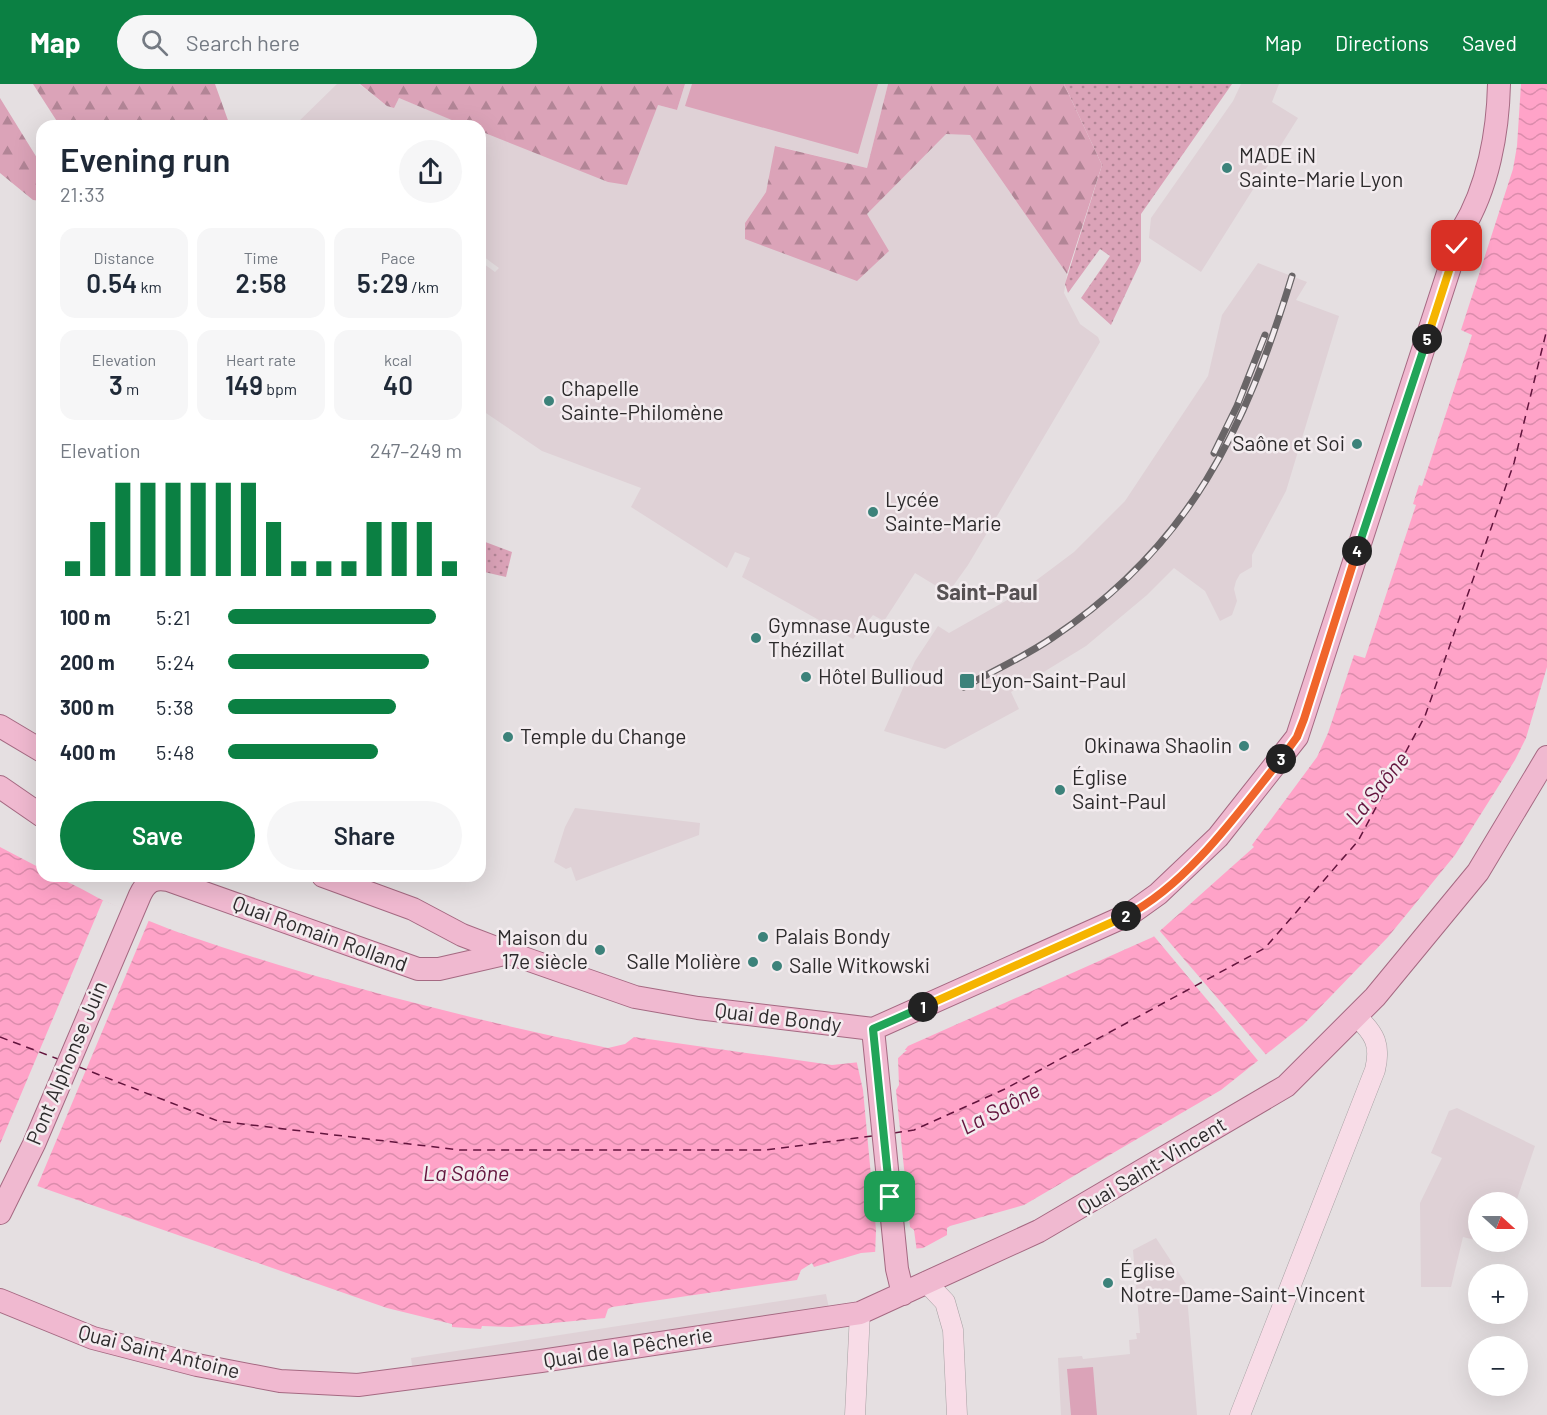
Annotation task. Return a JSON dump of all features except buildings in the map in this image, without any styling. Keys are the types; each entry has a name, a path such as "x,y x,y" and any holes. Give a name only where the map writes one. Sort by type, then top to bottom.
{"main road":[{"path":"903,1294 897,1266 873,1029 1137,909 1173,880 1218,837 1297,737 1462,230 1471,215 1491,153 1497,121 1499,84"},
{"path":"0,726 36,747"},
{"name":"Quai Saint-Vincent","path":"926,1282 1039,1231 1088,1205 1286,1086 1357,1017 1408,960 1478,872 1547,757"},
{"path":"0,787 36,812"},
{"path":"126,910 130,882"},
{"name":"Quai Romain Rolland","path":"126,910 143,888 152,882"},
{"name":"Quai Romain Rolland","path":"169,882 418,969 440,969 509,953"},
{"path":"339,882 413,909 462,934 509,953"},
{"name":"Pont Alphonse Juin","path":"0,1204 22,1140 126,910"},
{"name":"Pont Alphonse Juin","path":"0,1213 34,1144 126,910"},
{"name":"Quai de Bondy","path":"509,953 656,1002 873,1029"},
{"name":"Quai de la Pêcherie","path":"322,1383 358,1385 451,1373 860,1313 926,1282"},
{"name":"Quai Saint Antoine","path":"0,1300 107,1342 254,1376 322,1383"}],"street":[{"path":"1240,1415 1277,1325 1377,1061 1377,1042 1372,1032 1357,1017"},
{"path":"926,1282 945,1302 953,1330 957,1415"},
{"path":"855,1415 860,1313"}],"shaded area":[{"path":"337,84 359,84 387,106 399,98 453,120 300,120"},
{"path":"685,84 888,84 867,168 776,146 766,192 745,223 867,214 946,133 970,135 1067,274 1064,293 1080,324 1098,337 1100,342 968,565 948,593 915,573 884,621 873,615 853,639 742,577 750,558 735,552 727,568 631,507 641,488 542,451 486,413 486,265 495,272 499,268 486,258 486,130 658,105 677,110"},
{"name":"MADE iN Sainte-Marie Lyon","path":"1241,84 1279,84 1272,102 1298,118 1201,272 1149,238 1151,218 1233,101"},
{"path":"1258,263 1307,282 1296,300 1339,316 1286,491 1252,555 1252,567 1240,574 1236,581 1234,589 1237,601 1232,615 1220,621 1205,591 1174,568 1147,595 1086,646 1011,692 1019,709 945,749 884,731 915,661 938,626 949,633 1018,594 1074,552 1125,501 1208,376 1222,315"},
{"path":"575,808 700,823 699,835 576,881 571,867 566,869 554,862 565,827"},
{"path":"1457,1108 1535,1146 1519,1192 1468,1192 1468,1238 1463,1237 1451,1287 1421,1287 1420,1203 1442,1158 1431,1153 1449,1111"},
{"path":"1156,1238 1186,1284 1197,1415 1061,1415 1058,1358 1082,1356 1083,1359 1130,1354 1129,1340 1137,1339 1136,1333 1140,1333 1133,1250"},
{"path":"826,1294 830,1313 414,1380 411,1358"}],"green space":[{"path":"33,84 215,84 228,120 56,120"},
{"path":"360,84 685,84 677,110 658,105 627,185 608,182 486,133 486,120 452,120 399,98 394,108 387,106"},
{"path":"692,84 878,84 858,154 685,106"},
{"path":"888,84 1064,84 1102,165 1067,274 970,135 946,134 867,214 889,251 857,281 745,239 745,223 766,192 775,146 867,168"},
{"path":"1064,84 1232,84 1141,214 1141,261 1111,325 1081,298 1110,256 1100,249 1068,293 1065,284 1102,165"},
{"path":"0,98 36,156 36,200 0,173"},
{"path":"486,542 512,552 506,577 486,572"},
{"path":"1093,1367 1097,1415 1071,1415 1067,1369"}],"water":[{"name":"La Saône","path":"1521,84 1547,84 1547,667 1526,738 1515,760 1455,855 1388,937 1303,1025 1221,1090 1024,1205 950,1226 947,1228 947,1235 923,1248 861,1253 814,1267 812,1263 801,1270 797,1280 612,1307 608,1309 605,1318 511,1327 482,1326 481,1329 452,1327 452,1324 387,1308 0,1173 0,847 36,866 36,882 68,882 109,903 189,936 344,984 608,1048 625,1044 634,1037 832,1065 898,1058 908,1046 1153,937 1254,847 1252,845 1317,757 1328,733 1354,655 1365,658 1416,505 1413,504 1419,485 1422,486 1472,335 1461,330 1513,169 1517,146"}],"pier":[{"path":"103,900 149,920 36,1189 0,1176 0,1144"},
{"path":"1159,930 1268,1057 1260,1063 1153,935"},
{"path":"902,1050 907,1050 898,1058 899,1085 896,1090 910,1227 914,1230 917,1252 875,1256 876,1230 863,1090 856,1059 897,1055"}],"ferry route":[{"path":"894,1133 914,1130 1005,1089 1265,948 1358,841 1425,716 1514,463 1547,329"},
{"path":"0,1037 58,1059"},
{"path":"79,1067 218,1121 460,1150 766,1150 872,1136"}],"railway":[{"path":"964,687 1041,645 1100,602 1141,564 1176,524 1206,480 1232,434 1254,385 1292,276"},
{"path":"1214,453 1237,406 1265,335"}],"place":[{"name":"MADE iN Sainte-Marie Lyon","path":"1227,168"},
{"name":"Chapelle Sainte-Philomène","path":"549,401"},
{"name":"Saône et Soi","path":"1357,444"},
{"name":"Lycée Sainte-Marie","path":"873,512"},
{"name":"Gymnase Auguste Thézillat","path":"756,638"},
{"name":"Hôtel Bullioud","path":"806,677"},
{"name":"Lyon-Saint-Paul","path":"967,681"},
{"name":"Temple du Change","path":"508,737"},
{"name":"Okinawa Shaolin","path":"1244,746"},
{"name":"Église Saint-Paul","path":"1060,790"},
{"name":"Palais Bondy","path":"763,937"},
{"name":"Maison du 17e siècle","path":"600,950"},
{"name":"Salle Molière","path":"753,962"},
{"name":"Salle Witkowski","path":"777,966"},
{"name":"Église Notre-Dame-Saint-Vincent","path":"1108,1283"}],"district":[{"name":"Saint-Paul","path":"987,592"}],"route":[{"path":"890,1197 873,1029 1120,919 1137,909 1158,894 1218,837 1297,737 1457,246"}]}
